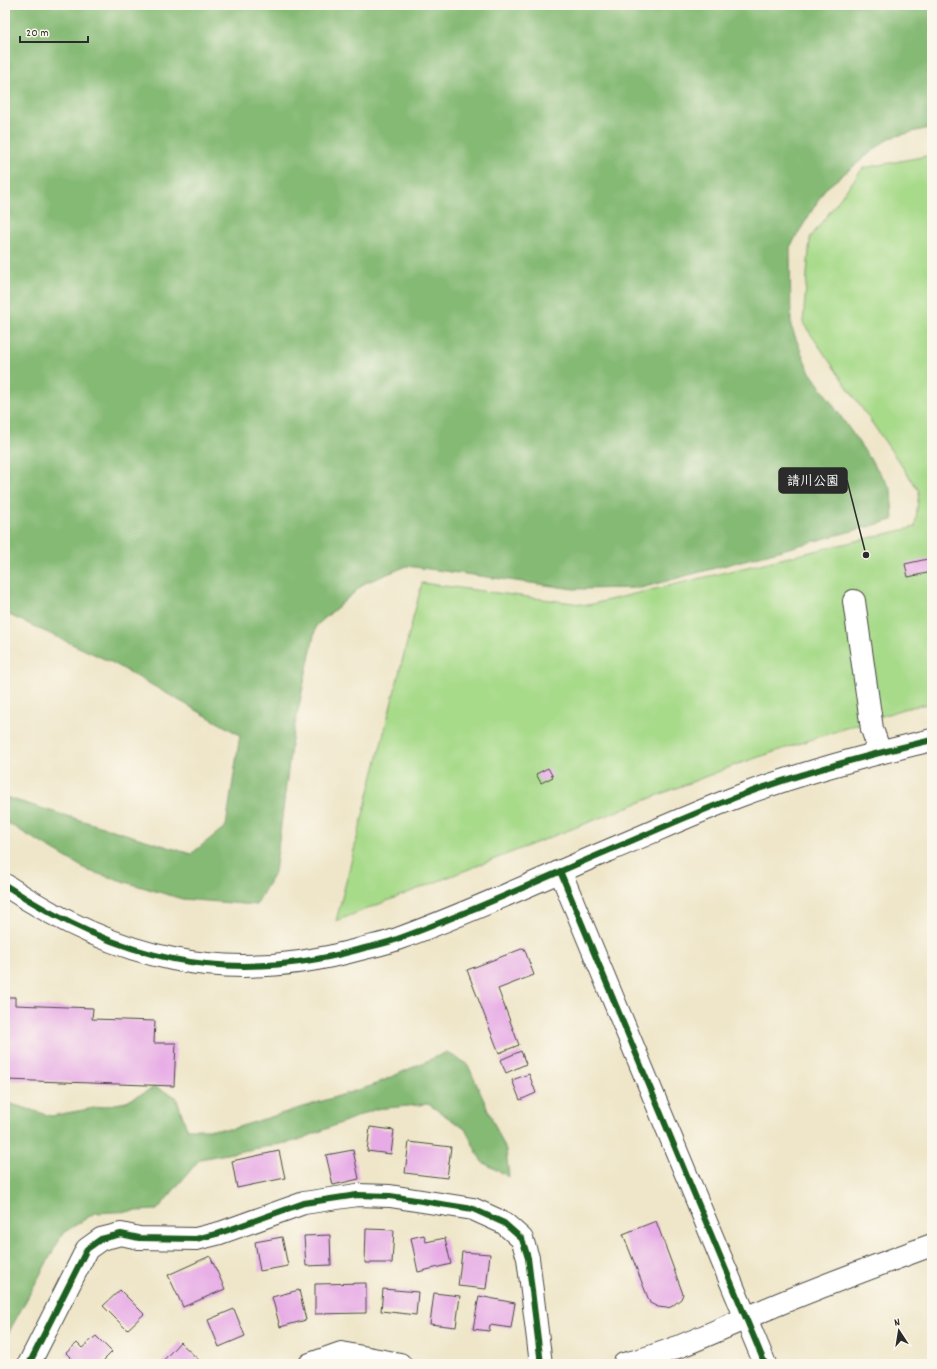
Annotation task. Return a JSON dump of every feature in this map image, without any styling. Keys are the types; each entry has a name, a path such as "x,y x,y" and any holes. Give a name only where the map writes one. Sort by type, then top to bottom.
{"street":[{"path":"854,601 872,729 880,752"},
{"path":"5,885 42,910 114,943 151,955 193,964 241,967 287,964 331,957 398,939 740,796 837,763 932,740"},
{"path":"560,872 765,1364"},
{"path":"29,1364 87,1249 101,1239 121,1234 138,1238 196,1239 220,1233 304,1203 357,1195 390,1196 473,1208 504,1224 522,1239 528,1258 541,1364"},
{"path":"624,1364 637,1361 684,1344 834,1281 932,1245"},
{"path":"310,1364 341,1353 400,1364"}],"green space":[{"path":"5,5 932,5 932,127 889,138 825,189 790,247 791,326 808,369 891,489 893,520 641,588 574,589 407,566 365,583 316,626 292,739 275,872 256,905 182,899 89,871 9,824 5,819 5,797 191,854 226,826 240,735 113,663 5,613"},
{"path":"932,155 932,703 903,709 738,764 336,921 422,583 588,605 915,527 919,491 803,323 810,238 863,168"},
{"path":"447,1052 468,1065 506,1150 509,1177 482,1162 465,1129 428,1104 376,1109 296,1141 200,1159 157,1210 95,1213 63,1233 5,1339 5,1102 51,1116 126,1102 155,1087 176,1097 187,1129 232,1129 371,1086"}],"building":[{"path":"932,558 932,572 908,577 905,564"},
{"path":"548,768 553,777 541,783 536,774"},
{"path":"524,948 534,975 498,989 519,1045 499,1053 467,970"},
{"path":"5,997 15,997 15,1005 93,1008 92,1019 155,1021 154,1043 176,1043 174,1086 7,1080 8,1053 5,1052"},
{"path":"521,1051 526,1064 506,1073 500,1060"},
{"path":"529,1074 536,1093 520,1100 512,1080"},
{"path":"370,1127 394,1130 391,1154 367,1151"},
{"path":"409,1142 451,1147 447,1178 405,1173"},
{"path":"353,1150 359,1179 333,1185 326,1155"},
{"path":"279,1151 285,1178 237,1188 232,1161"},
{"path":"656,1221 683,1294 681,1299 671,1307 666,1308 658,1307 650,1303 623,1234"},
{"path":"366,1229 394,1230 392,1263 365,1263"},
{"path":"330,1235 331,1265 306,1266 304,1236"},
{"path":"424,1235 426,1242 445,1238 451,1264 418,1272 411,1238"},
{"path":"282,1237 288,1266 260,1271 255,1242"},
{"path":"462,1252 490,1254 486,1289 458,1286"},
{"path":"210,1256 225,1289 183,1307 168,1275"},
{"path":"366,1283 366,1313 315,1314 315,1284"},
{"path":"383,1289 418,1292 416,1315 381,1311"},
{"path":"120,1290 144,1314 127,1330 103,1306"},
{"path":"299,1290 306,1320 280,1327 272,1297"},
{"path":"434,1293 460,1296 456,1327 430,1324"},
{"path":"479,1296 515,1303 511,1328 490,1325 489,1331 473,1329"},
{"path":"234,1309 245,1336 219,1347 208,1320"},
{"path":"96,1336 112,1352 100,1364 77,1364 66,1353 77,1343 82,1348"},
{"path":"180,1342 202,1363 201,1364 164,1364 162,1362"}],"cycle path":[{"path":"5,885 47,911 89,932 131,948 174,959 217,965 262,966 308,961 395,940 477,907 691,815 765,787 836,764 932,740"},
{"path":"560,871 765,1364"},
{"path":"29,1364 87,1249 101,1239 121,1234 139,1238 196,1239 220,1233 304,1203 357,1195 390,1196 473,1209 504,1223 522,1239 528,1258 541,1364"}],"place":[{"name":"請川公園","path":"866,555"}]}
